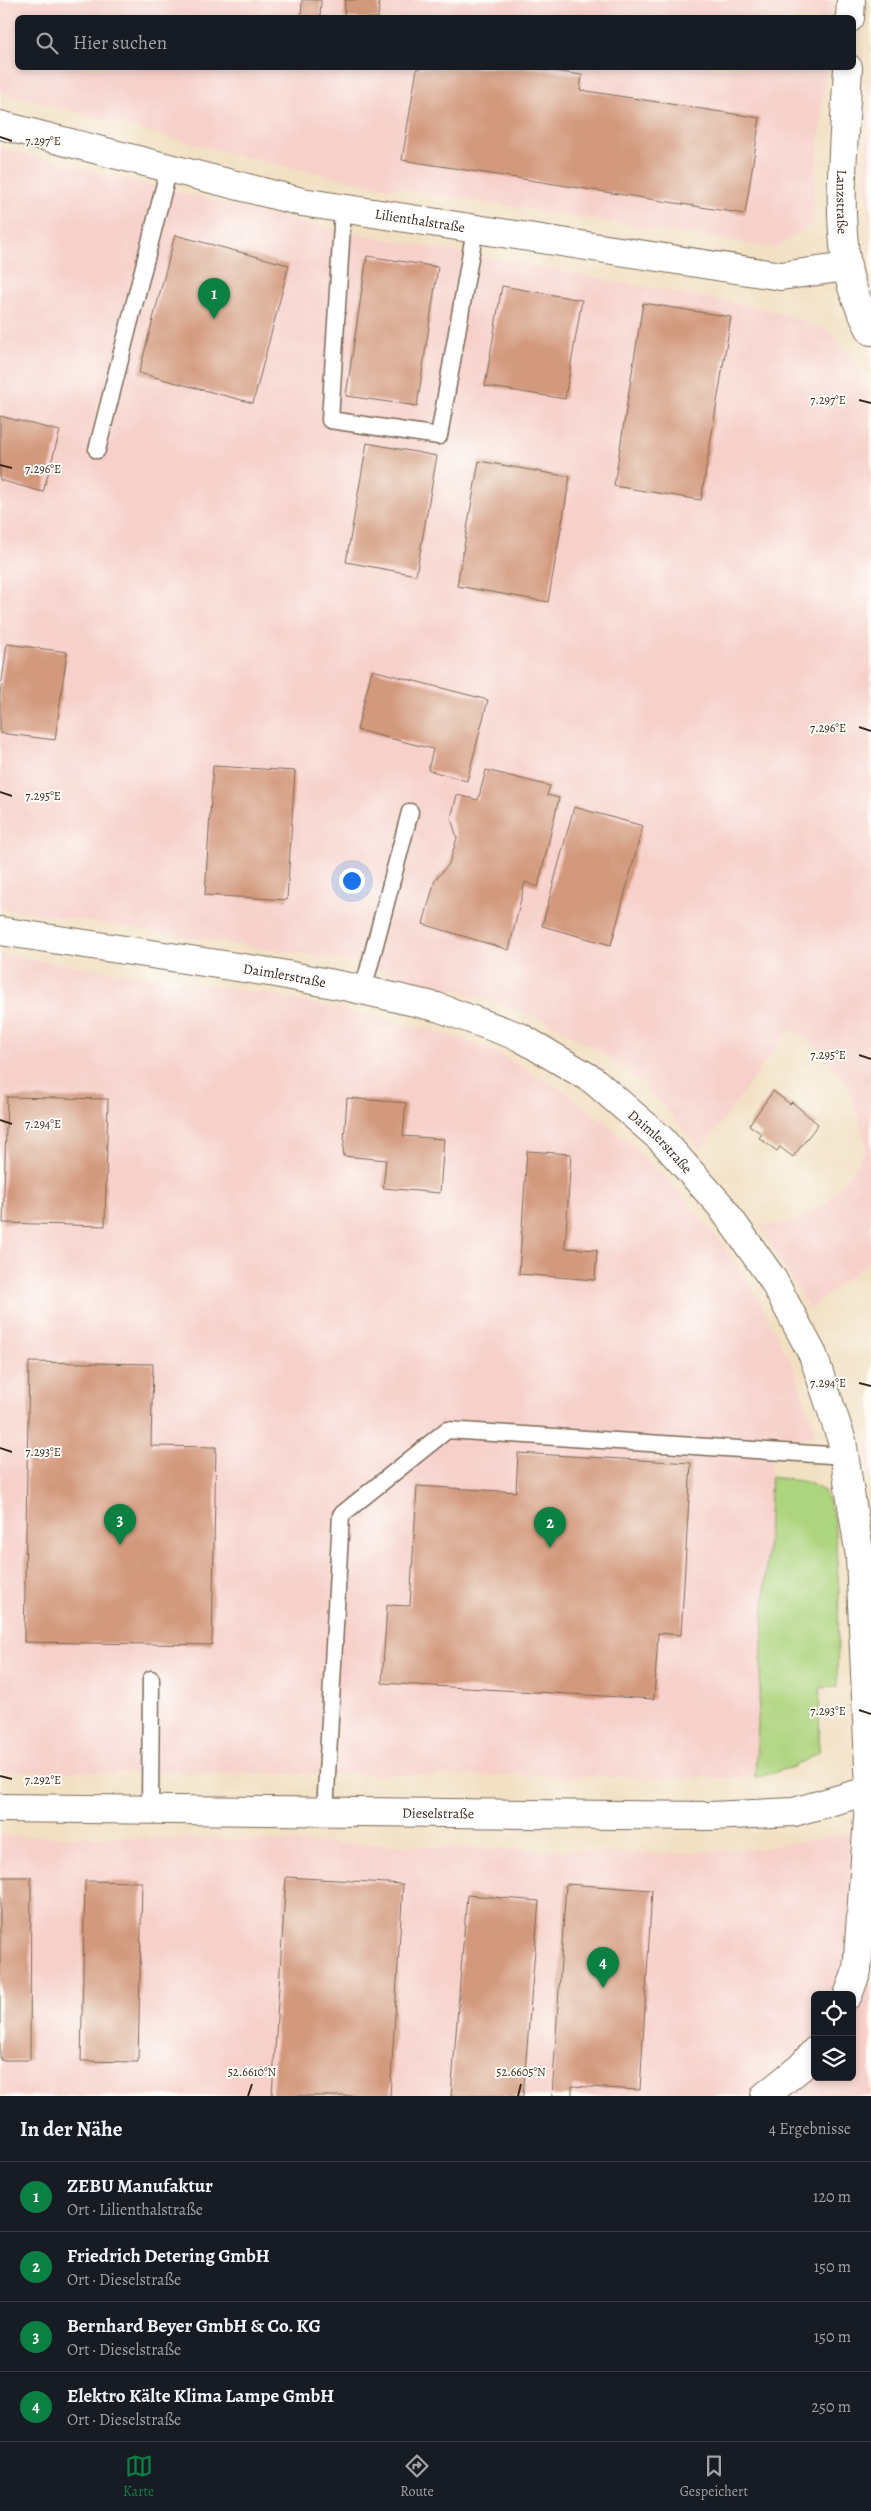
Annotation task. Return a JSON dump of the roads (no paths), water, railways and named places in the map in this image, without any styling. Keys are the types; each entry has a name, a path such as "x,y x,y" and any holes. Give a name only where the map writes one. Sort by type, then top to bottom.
{"street":[{"path":"850,15 851,0"},
{"name":"Lanzstraße","path":"848,70 842,197 847,267 861,311 871,331"},
{"name":"Lilienthalstraße","path":"0,125 302,202 343,209 782,276 847,267"},
{"name":"Daimlerstraße","path":"0,931 276,972 437,1006 520,1037 593,1080 661,1139 720,1205 772,1278 812,1355 842,1441 845,1456 860,1556 871,1790 857,1971 850,1991"},
{"name":"Dieselstraße","path":"0,1808 710,1816 794,1812 871,1790"},
{"path":"765,2096 801,2067 811,2055"}],"lane":[{"path":"96,450 169,168"},
{"path":"343,209 330,420 439,436 475,229"},
{"path":"363,990 410,812"},
{"path":"325,1812 341,1515 447,1430 845,1456"},
{"path":"150,1809 151,1678"}],"place":[{"name":"ZEBU Manufaktur","path":"214,319"},
{"name":"Bernhard Beyer GmbH & Co. KG","path":"120,1545"},
{"name":"Friedrich Detering GmbH","path":"550,1548"},
{"name":"Elektro Kälte Klima Lampe GmbH","path":"603,1988"}]}
